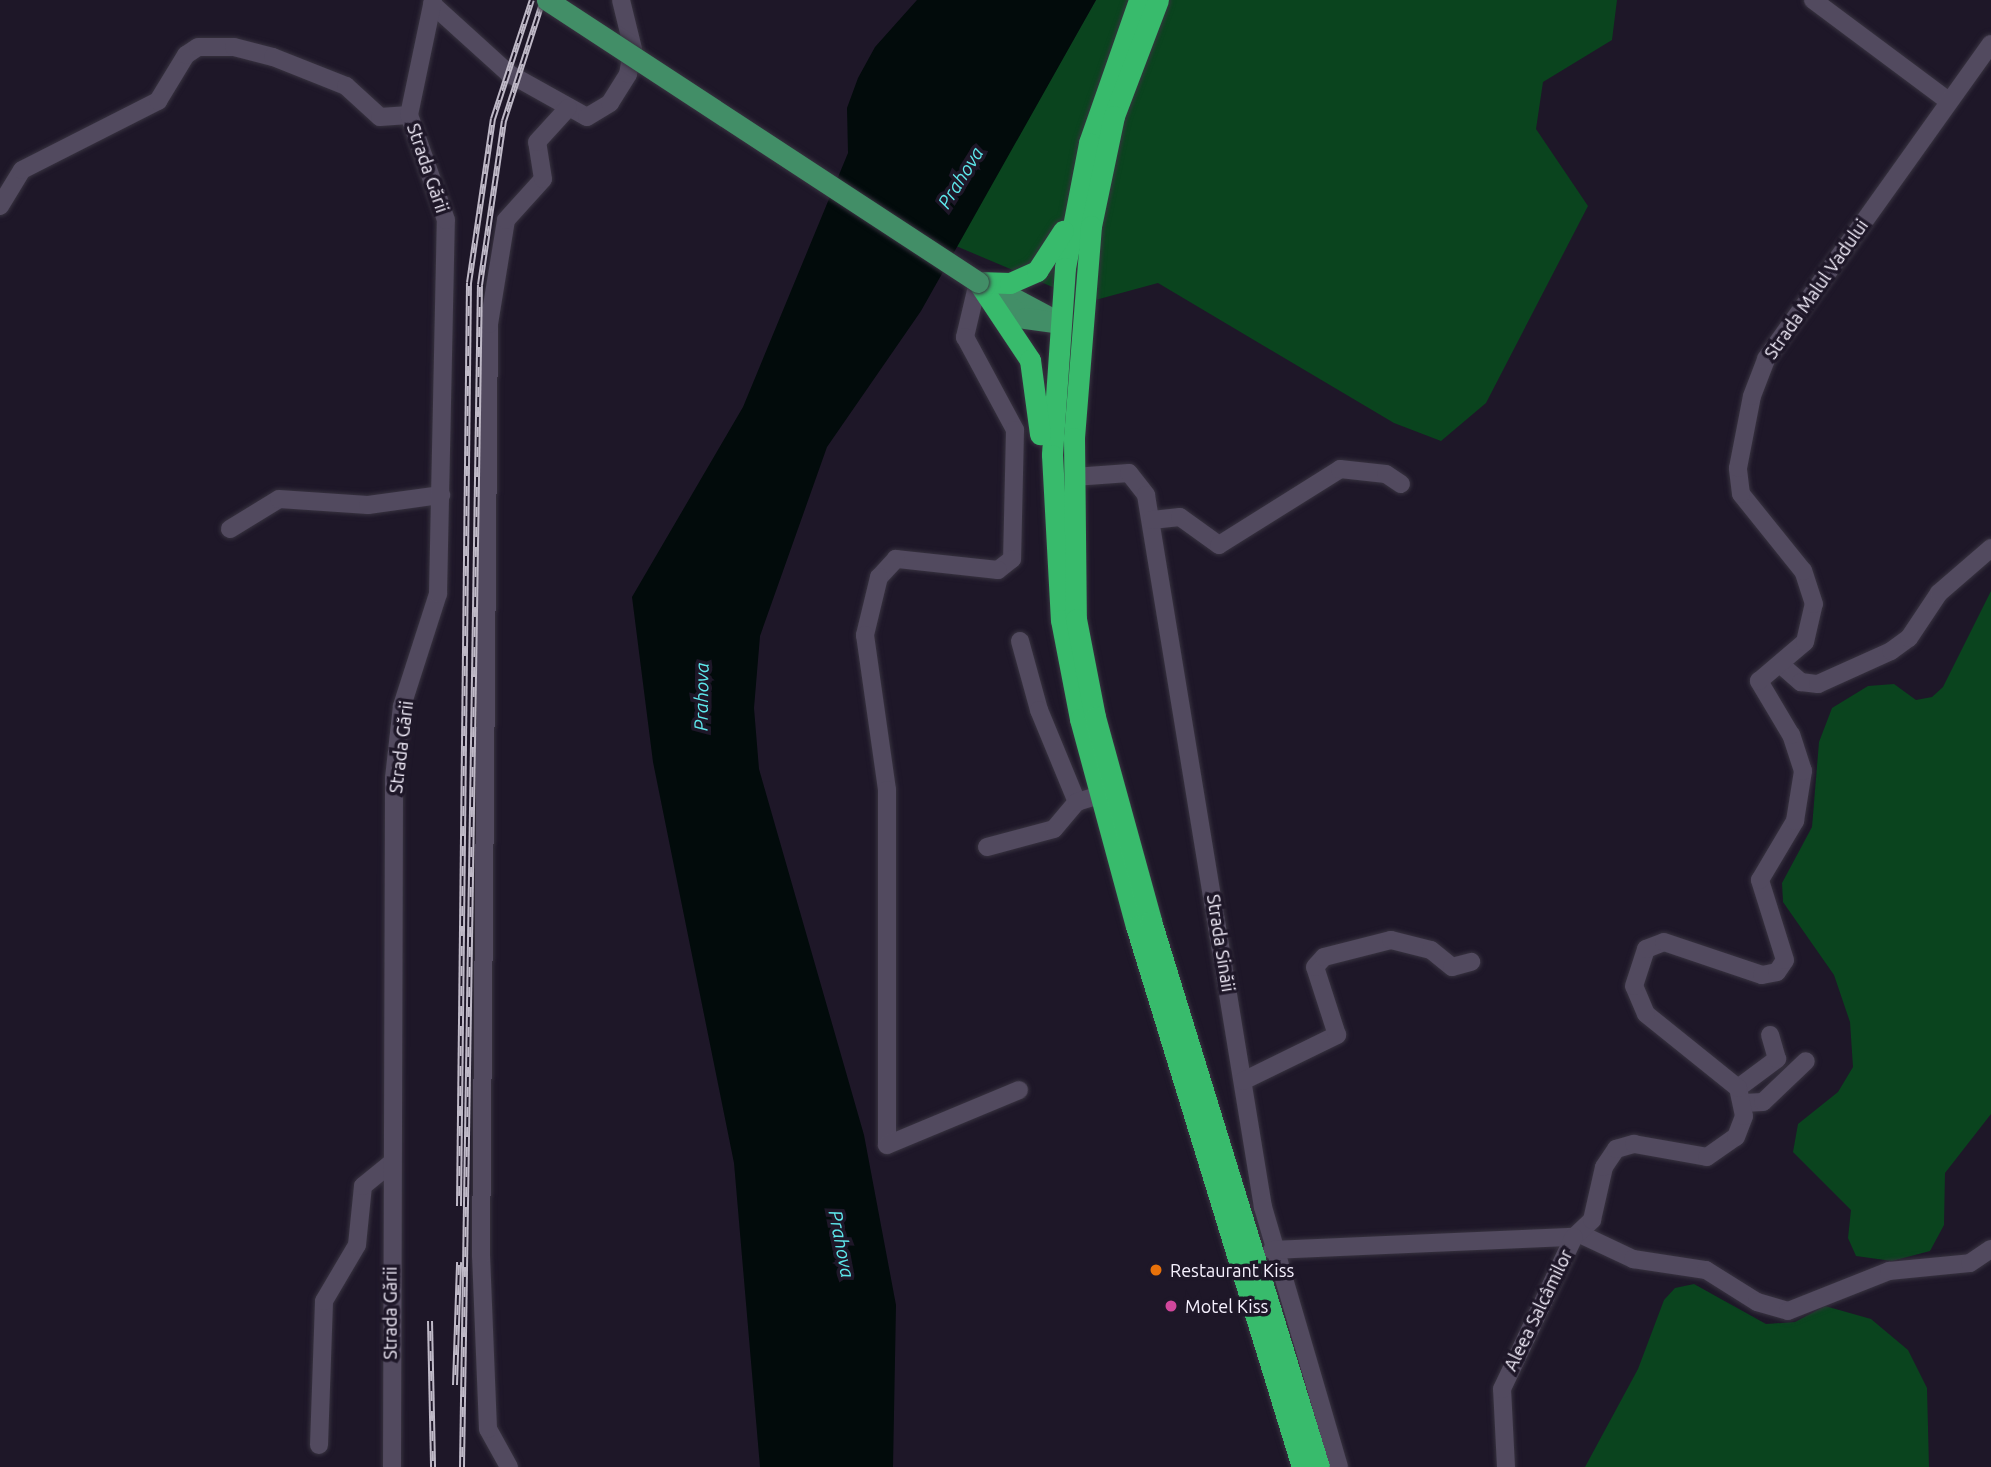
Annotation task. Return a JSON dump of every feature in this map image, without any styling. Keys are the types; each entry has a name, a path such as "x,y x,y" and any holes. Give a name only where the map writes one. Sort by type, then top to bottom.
{"highway":[{"path":"978,282 1010,283 1046,264 1080,180 1139,0"},
{"path":"1058,588 1052,454 1070,324 1105,150 1158,0"},
{"path":"1080,180 1070,324 1076,619 1095,717 1320,1467"},
{"path":"978,282 1016,331 1036,380 1041,509 1058,588 1069,673 1100,795 1302,1467"}],"main road":[{"path":"547,0 978,282 1025,318 1070,324"}],"street":[{"path":"433,2 508,73 587,117 600,112 621,90 633,49 621,0"},
{"path":"1813,0 1947,100"},
{"name":"Strada Gării","path":"391,1467 394,778 402,706 439,594 446,220 409,115 433,2"},
{"name":"Strada Malul Vadului","path":"1741,1096 1646,1014 1635,995 1634,972 1646,949 1664,942 1762,975 1782,967 1784,944 1760,880 1795,821 1802,771 1791,735 1760,690 1761,677 1805,642 1814,604 1803,571 1741,494 1738,468 1757,377 1947,100 1991,44"},
{"path":"0,206 29,166 158,101 186,55 198,47 234,47 273,57 346,86 380,117 409,115"},
{"path":"509,1467 488,1429 481,1256 489,324 506,220 543,179 537,142 568,108"},
{"path":"978,282 964,337 1015,430 1012,559 998,570 896,559 879,577 865,635 887,790 887,1144 1019,1090"},
{"path":"1152,520 1180,517 1219,545 1339,470 1386,474 1401,484"},
{"name":"Strada Sinăii","path":"1074,477 1129,474 1143,487 1152,520 1272,1250 1339,1467"},
{"path":"230,529 279,499 368,505 441,495"},
{"path":"1780,664 1801,682 1818,684 1891,651 1909,638 1938,593 1991,548"},
{"path":"1020,641 1039,710 1077,802"},
{"path":"987,847 1054,828 1077,802 1100,795"},
{"path":"1243,1081 1337,1035 1315,967 1324,957 1391,940 1431,950 1452,967 1471,962"},
{"path":"1577,1235 1592,1220 1604,1167 1616,1149 1634,1144 1715,1155 1736,1137 1741,1096 1777,1059 1770,1035"},
{"path":"1741,1096 1763,1102 1807,1061"},
{"path":"319,1445 324,1301 357,1245 363,1186 391,1163"},
{"path":"1272,1250 1577,1235 1633,1259 1706,1270 1757,1302 1788,1311 1889,1271 1970,1263 1991,1249"},
{"name":"Aleea Salcâmilor","path":"1506,1467 1502,1389 1577,1235"}],"green space":[{"path":"1096,0 1617,0 1612,40 1543,82 1536,129 1588,206 1486,403 1441,441 1394,423 1158,283 1088,302 956,246"},
{"path":"1991,591 1991,1114 1945,1173 1944,1225 1930,1251 1892,1261 1856,1256 1848,1238 1851,1210 1793,1152 1798,1124 1838,1092 1853,1067 1850,1022 1834,975 1783,902 1782,883 1812,827 1819,742 1832,708 1868,686 1894,684 1916,700 1932,697 1943,687"},
{"path":"1694,1284 1766,1324 1795,1322 1825,1306 1871,1319 1908,1350 1927,1388 1929,1467 1585,1467 1638,1369 1664,1300 1675,1288"}],"water":[{"name":"Prahova","path":"917,0 1096,0 921,311 827,447 760,636 754,708 759,769 864,1135 896,1305 893,1467 760,1467 734,1163 653,762 632,597 743,407 848,153 847,108 858,78 875,47"}],"railway":[{"path":"459,1206 469,283 493,119 532,0"},
{"path":"462,1467 480,285 504,121 543,0"},
{"path":"455,1385 459,1262"},
{"path":"430,1321 433,1467"}],"place":[{"name":"Restaurant Kiss","path":"1156,1270"},
{"name":"Motel Kiss","path":"1171,1306"}]}
